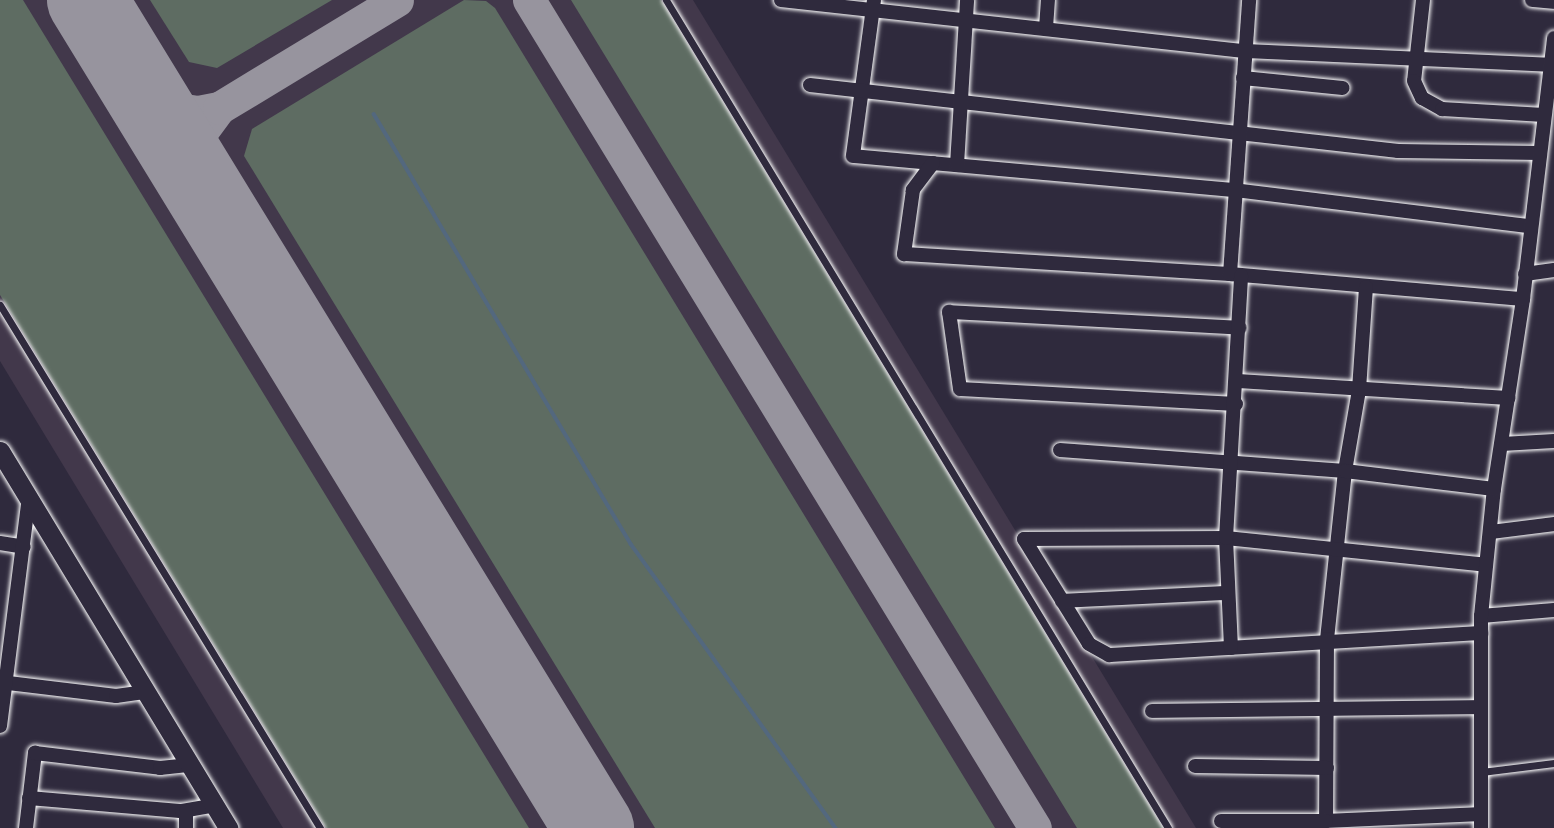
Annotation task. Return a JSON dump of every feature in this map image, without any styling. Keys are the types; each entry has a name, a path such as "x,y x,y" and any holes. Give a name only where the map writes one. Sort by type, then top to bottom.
{"main road":[{"path":"0,451 228,828"}],"street":[{"path":"781,0 873,4 967,19 1246,51 1549,65"},
{"path":"957,165 967,0"},
{"path":"1046,28 1048,0"},
{"path":"1231,648 1226,538 1240,328 1234,190 1241,130 1249,0"},
{"path":"1423,0 1415,59 1416,89 1431,105 1544,115"},
{"path":"1532,0 1554,2"},
{"path":"873,4 853,156 1234,190 1529,226"},
{"path":"1221,821 1481,821 1481,616 1493,489 1523,299 1529,226 1554,38"},
{"path":"1244,78 1343,88"},
{"path":"810,85 1241,130 1398,151 1540,153"},
{"path":"933,163 913,190 904,254 1236,274 1523,299"},
{"path":"1525,274 1554,270"},
{"path":"1326,821 1327,639 1339,551 1345,471 1359,390 1366,287"},
{"path":"1236,404 960,389 949,312 1240,328"},
{"path":"1238,381 1508,398"},
{"path":"1502,444 1554,441"},
{"path":"1060,450 1345,471 1493,489"},
{"path":"0,726 3,682 29,498"},
{"path":"1491,531 1554,524"},
{"path":"1481,633 1327,639 1108,655 1090,643 1024,539 1226,538 1486,565"},
{"path":"0,544 24,547"},
{"path":"1062,601 1228,593"},
{"path":"1481,616 1554,610"},
{"path":"3,682 116,696 146,692"},
{"path":"1152,711 1327,711 1481,707"},
{"path":"26,828 35,753 160,768 190,765"},
{"path":"1195,766 1326,768"},
{"path":"29,798 186,811 215,806"},
{"path":"186,811 186,828"}],"lane":[{"path":"666,0 1168,828"},
{"path":"0,305 320,828"},
{"path":"1481,772 1554,763"}],"shaded area":[{"path":"0,0 693,0 1196,828 283,828 0,361"}],"green space":[{"path":"0,0 23,0 529,828 326,828 0,295"},
{"path":"150,0 332,0 217,68 189,62"},
{"path":"464,0 486,1 495,8 995,828 655,828 244,156 252,129"},
{"path":"571,0 661,0 1163,828 1077,828"}],"waterway":[{"path":"374,114 631,544 836,828"}],"taxiway":[{"path":"219,108 397,0"},
{"path":"529,0 1035,828"},
{"path":"137,82 165,107 198,112 219,108 194,142 195,176"}],"runway":[{"path":"87,0 594,828"}]}
